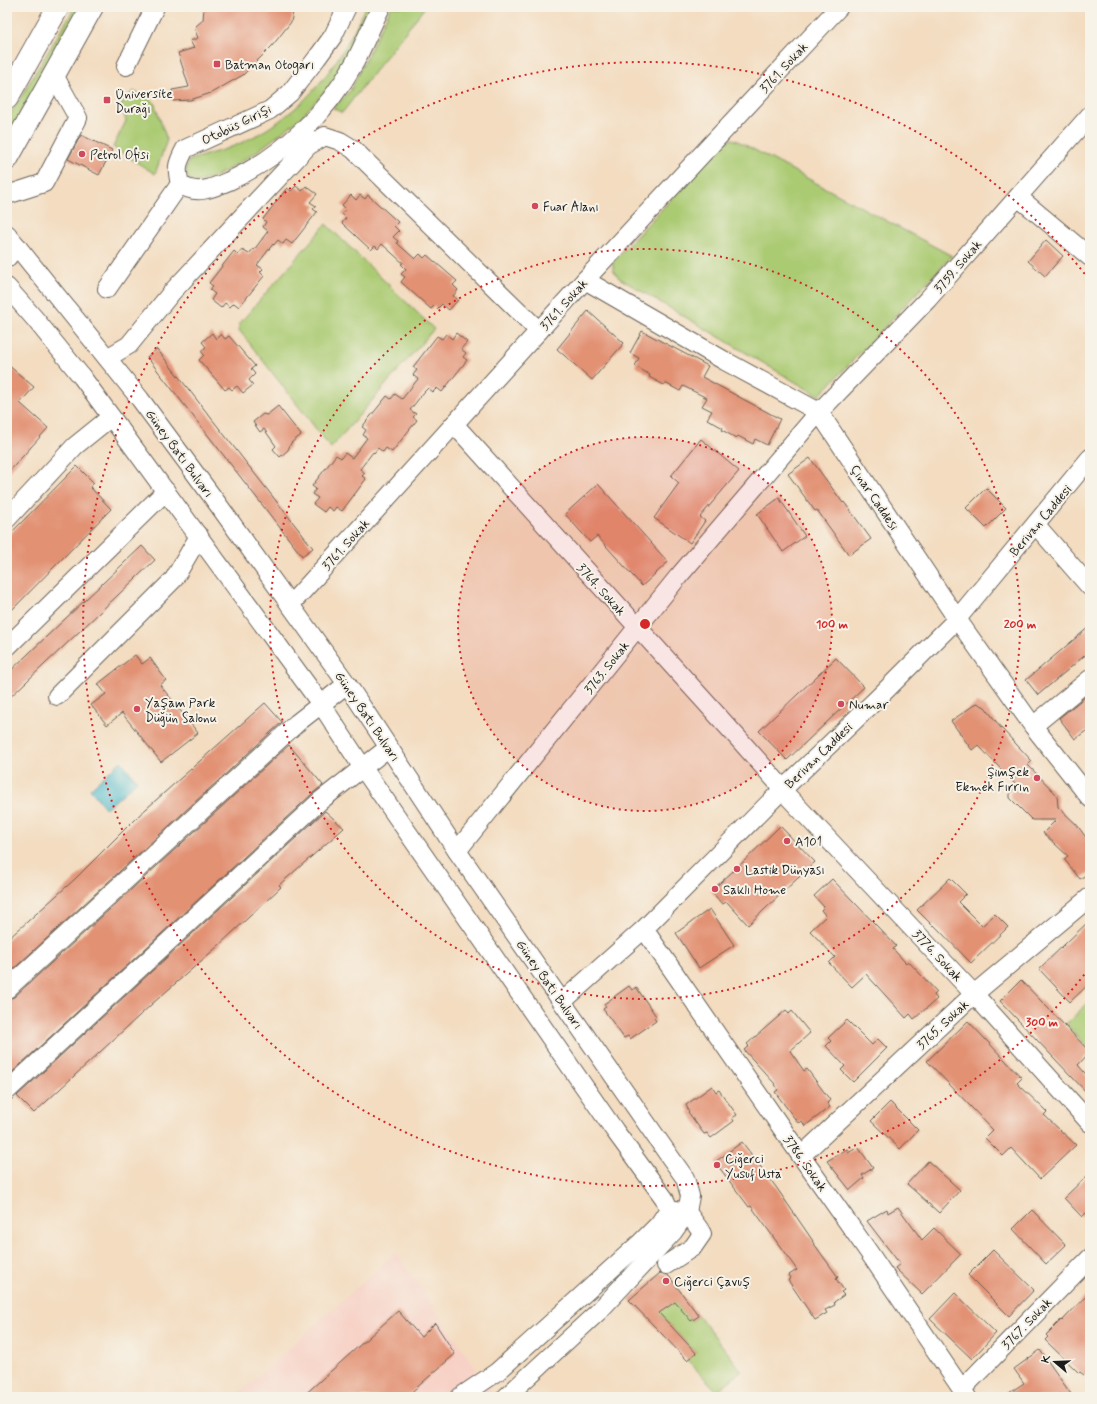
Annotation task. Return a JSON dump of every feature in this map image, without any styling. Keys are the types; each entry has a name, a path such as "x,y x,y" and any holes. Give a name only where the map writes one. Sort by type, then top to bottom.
{"highway":[{"path":"7,98 58,7"},
{"path":"7,158 92,7"}],"street":[{"path":"126,66 155,7"},
{"name":"Otobüs Girişi","path":"180,184 177,172 179,160 185,150 270,110 290,93 333,36 347,7"},
{"path":"107,289 180,184 195,191 213,188 234,178 284,148 307,126 330,101 354,63 381,7"},
{"name":"3761. Sokak","path":"290,605 585,280 839,7"},
{"path":"7,195 44,183 78,118 54,75"},
{"name":"3759. Sokak","path":"819,412 928,299 1090,116"},
{"path":"107,358 129,345 172,292 308,146 325,136 340,141 353,149 539,331"},
{"path":"1018,197 1090,256"},
{"name":"Güney Batı Bulvarı","path":"13,247 107,358 163,430 290,605 347,684 457,851 685,1178 688,1204 702,1234 693,1247 666,1265"},
{"name":"Çınar Caddesi","path":"585,280 726,361 819,412 957,619 1033,726 1090,798"},
{"path":"7,287 72,365 321,704 363,768 666,1203"},
{"name":"3763. Sokak","path":"457,851 678,577 819,412"},
{"path":"7,518 75,446 111,417"},
{"name":"3764. Sokak","path":"454,424 757,759 782,790"},
{"name":"Berivan Caddesi","path":"562,1002 644,929 782,790 879,697 957,619 1090,458"},
{"path":"7,648 166,491"},
{"path":"1036,525 1090,587"},
{"path":"57,696 174,579 198,536"},
{"path":"1033,726 1090,679"},
{"path":"7,989 207,804 298,723 347,684"},
{"path":"7,1091 320,801 388,748"},
{"name":"3776. Sokak","path":"782,790 974,994 1090,1123"},
{"name":"3765. Sokak","path":"801,1156 974,994 1090,897"},
{"name":"3786. Sokak","path":"644,929 868,1251 964,1393"},
{"path":"506,1397 598,1312 673,1232 688,1204 666,1203"},
{"path":"460,1397 497,1372 639,1244 659,1224 666,1203"},
{"name":"3767. Sokak","path":"964,1393 1090,1258"}],"shaded area":[{"path":"396,1252 495,1397 235,1397"}],"green space":[{"path":"75,7 84,7 7,138 7,120"},
{"path":"365,7 371,7 349,56 332,84 297,121 255,153 215,177 196,182 189,179 186,172 188,161 234,146 257,135 278,122 297,107 329,72 342,52"},
{"path":"391,7 425,7 342,113 333,108 350,91"},
{"path":"133,91 154,102 167,140 155,174 113,147 126,121 121,104"},
{"path":"731,139 736,140 952,256 819,396 619,278 613,269 613,261 725,142"},
{"path":"326,224 434,329 331,448 239,330 239,324"},
{"path":"1090,1001 1090,1050 1066,1024"},
{"path":"675,1302 691,1321 699,1316 742,1371 717,1391 687,1360 696,1353 656,1310"}],"water":[{"path":"121,761 137,781 106,809 90,789"}],"building":[{"name":"Batman Otogarı","path":"204,7 294,7 291,22 272,46 243,75 211,93 190,100 173,101 172,90 189,87 178,53 194,48 190,41 198,38 195,30 196,26 203,20"},
{"path":"81,135 112,150 99,175 68,159"},
{"path":"296,186 302,191 306,186 317,194 310,202 316,206 313,209 317,212 292,244 286,240 283,244 278,240 274,245 273,244 257,265 263,269 260,272 264,276 239,307 234,303 230,307 225,303 221,308 211,300 215,294 210,290 213,286 209,283 234,251 238,255 242,250 249,254 253,249 254,250 268,231 263,227 266,222 263,219 287,188 291,191"},
{"path":"351,195 356,200 360,195 365,199 368,195 398,222 394,226 399,231 393,237 398,241 397,243 415,259 420,254 424,258 427,255 457,281 453,285 458,290 453,296 458,300 449,310 442,304 437,309 434,306 431,309 401,282 405,277 401,274 406,269 401,264 403,263 382,244 378,249 375,246 371,250 342,223 346,218 342,214 346,209 342,205"},
{"path":"1046,240 1063,256 1045,276 1028,261"},
{"path":"588,311 624,343 592,380 557,349"},
{"path":"642,331 708,366 702,377 780,419 767,445 755,439 753,444 738,436 736,438 722,430 723,428 707,419 712,411 702,406 707,398 683,386 680,391 665,383 664,385 649,377 650,375 635,366 639,358 630,353"},
{"path":"212,333 216,339 221,334 225,339 229,336 255,366 251,369 255,374 249,380 253,385 243,393 237,386 232,390 229,387 225,390 199,360 204,355 201,351 206,347 202,342"},
{"path":"456,333 467,342 461,349 466,353 463,357 467,360 442,392 437,388 433,392 428,388 424,392 410,410 416,414 413,417 417,420 392,452 386,448 383,452 378,448 374,453 373,452 360,469 365,473 362,476 366,479 342,511 336,507 333,511 328,507 324,512 313,504 318,498 312,494 316,489 312,486 336,455 341,458 345,453 352,458 367,438 363,435 366,430 362,427 387,396 391,399 395,394 402,399 418,379 413,375 417,370 413,367 437,336 442,339 446,334 452,339"},
{"path":"157,349 313,548 302,556 147,357"},
{"path":"7,364 34,387 20,403 48,428 7,474"},
{"path":"278,406 301,435 291,443 288,450 280,457 273,449 276,446 264,429 260,432 253,422 263,414 267,415"},
{"path":"701,439 739,471 700,517 705,521 690,543 654,518 679,483 671,476"},
{"path":"810,458 871,539 849,555 817,510 815,511 788,474"},
{"path":"77,466 94,483 90,487 111,509 7,615 7,537"},
{"path":"598,484 668,562 642,586 597,536 590,542 565,514"},
{"path":"986,488 1006,508 986,528 966,508"},
{"path":"779,498 805,536 783,552 757,514"},
{"path":"142,546 155,560 7,700 7,674"},
{"path":"1090,626 1090,651 1038,695 1026,680"},
{"name":"Yaşam Park Düğün Salonu","path":"135,655 142,664 150,658 166,680 160,685 198,733 161,762 122,713 107,725 91,705 106,694 98,684"},
{"path":"836,658 864,687 787,760 759,731"},
{"path":"1090,693 1090,728 1075,739 1059,718"},
{"path":"265,703 282,722 7,975 7,940 76,878 137,817"},
{"path":"977,703 985,707 1001,728 1032,761 1028,765 1057,795 1058,807 1077,825 1090,843 1090,872 1080,879 1064,859 1068,856 1043,833 1056,820 1032,820 1010,798 1010,793 1017,786 978,745 972,750 951,721"},
{"path":"289,745 323,785 7,1077 7,999 14,997"},
{"path":"325,811 344,828 279,885 281,887 217,947 152,1004 34,1113 17,1096"},
{"path":"780,826 815,862 748,925 727,902 722,904 711,891"},
{"path":"950,878 966,894 958,902 982,926 995,914 1008,927 971,963 934,925 933,926 917,910"},
{"path":"832,879 896,946 893,949 906,963 908,961 937,992 934,995 937,999 914,1019 910,1014 906,1018 866,974 852,987 829,963 835,957 810,931 826,916 821,910 824,907 814,896"},
{"path":"710,909 734,945 699,968 676,933"},
{"path":"1090,920 1090,983 1070,1002 1039,969"},
{"path":"1021,980 1090,1052 1078,1065 1090,1079 1090,1096 1000,1001"},
{"path":"629,986 632,990 636,987 656,1016 654,1018 656,1021 630,1039 628,1036 624,1038 603,1009 606,1007 604,1004"},
{"path":"786,1010 789,1014 792,1011 810,1033 790,1051 804,1071 807,1069 830,1100 827,1103 830,1107 805,1126 802,1121 798,1123 775,1092 778,1090 775,1084 744,1050 749,1046 747,1044"},
{"path":"847,1020 872,1045 878,1039 887,1048 853,1082 841,1070 845,1066 826,1046 831,1041 828,1038"},
{"path":"968,1021 1022,1078 1017,1083 1047,1112 1044,1115 1076,1145 1040,1179 1011,1148 1003,1156 985,1138 993,1130 927,1061"},
{"path":"712,1086 716,1092 719,1090 737,1115 732,1118 734,1121 711,1138 707,1133 704,1134 688,1112 689,1111 686,1105"},
{"path":"890,1102 918,1130 900,1149 871,1121"},
{"path":"742,1142 776,1187 838,1277 836,1279 844,1290 841,1292 844,1295 834,1302 835,1305 825,1310 827,1313 815,1320 788,1280 791,1278 789,1275 797,1270 751,1206 749,1207 715,1162"},
{"path":"858,1147 873,1168 862,1175 864,1178 850,1190 827,1161 847,1149 848,1153"},
{"path":"928,1161 960,1190 939,1213 907,1184"},
{"path":"1090,1173 1090,1209 1082,1217 1064,1198"},
{"path":"898,1207 922,1240 934,1228 961,1254 922,1294 895,1268 900,1264 867,1221 887,1209 888,1213"},
{"path":"1032,1210 1066,1245 1046,1264 1013,1229"},
{"path":"993,1250 1034,1290 1009,1316 968,1275"},
{"path":"660,1273 668,1275 699,1316 691,1321 675,1302 659,1313 696,1353 687,1360 629,1300"},
{"path":"1090,1292 1090,1368 1084,1375 1080,1372 1079,1373 1045,1340 1048,1337 1046,1335"},
{"path":"955,1293 996,1333 972,1359 930,1319"},
{"path":"398,1311 421,1337 435,1323 455,1354 406,1397 302,1397"},
{"path":"1040,1350 1073,1397 1003,1397 1024,1383 1014,1369"}],"place":[{"name":"Batman Otogarı","path":"217,64"},
{"name":"Üniversite Durağı","path":"107,100"},
{"name":"Petrol Ofisi","path":"82,154"},
{"name":"Fuar Alanı","path":"535,206"},
{"name":"Numar","path":"841,704"},
{"name":"Yaşam Park Düğün Salonu","path":"137,709"},
{"name":"Şimşek Ekmek Fırrın","path":"1037,778"},
{"name":"A101","path":"787,841"},
{"name":"Lastik Dünyası","path":"737,869"},
{"name":"Saklı Home","path":"715,889"},
{"name":"Ciğerci Yusuf Usta","path":"717,1165"},
{"name":"Ciğerci Çavuş","path":"666,1281"}]}
